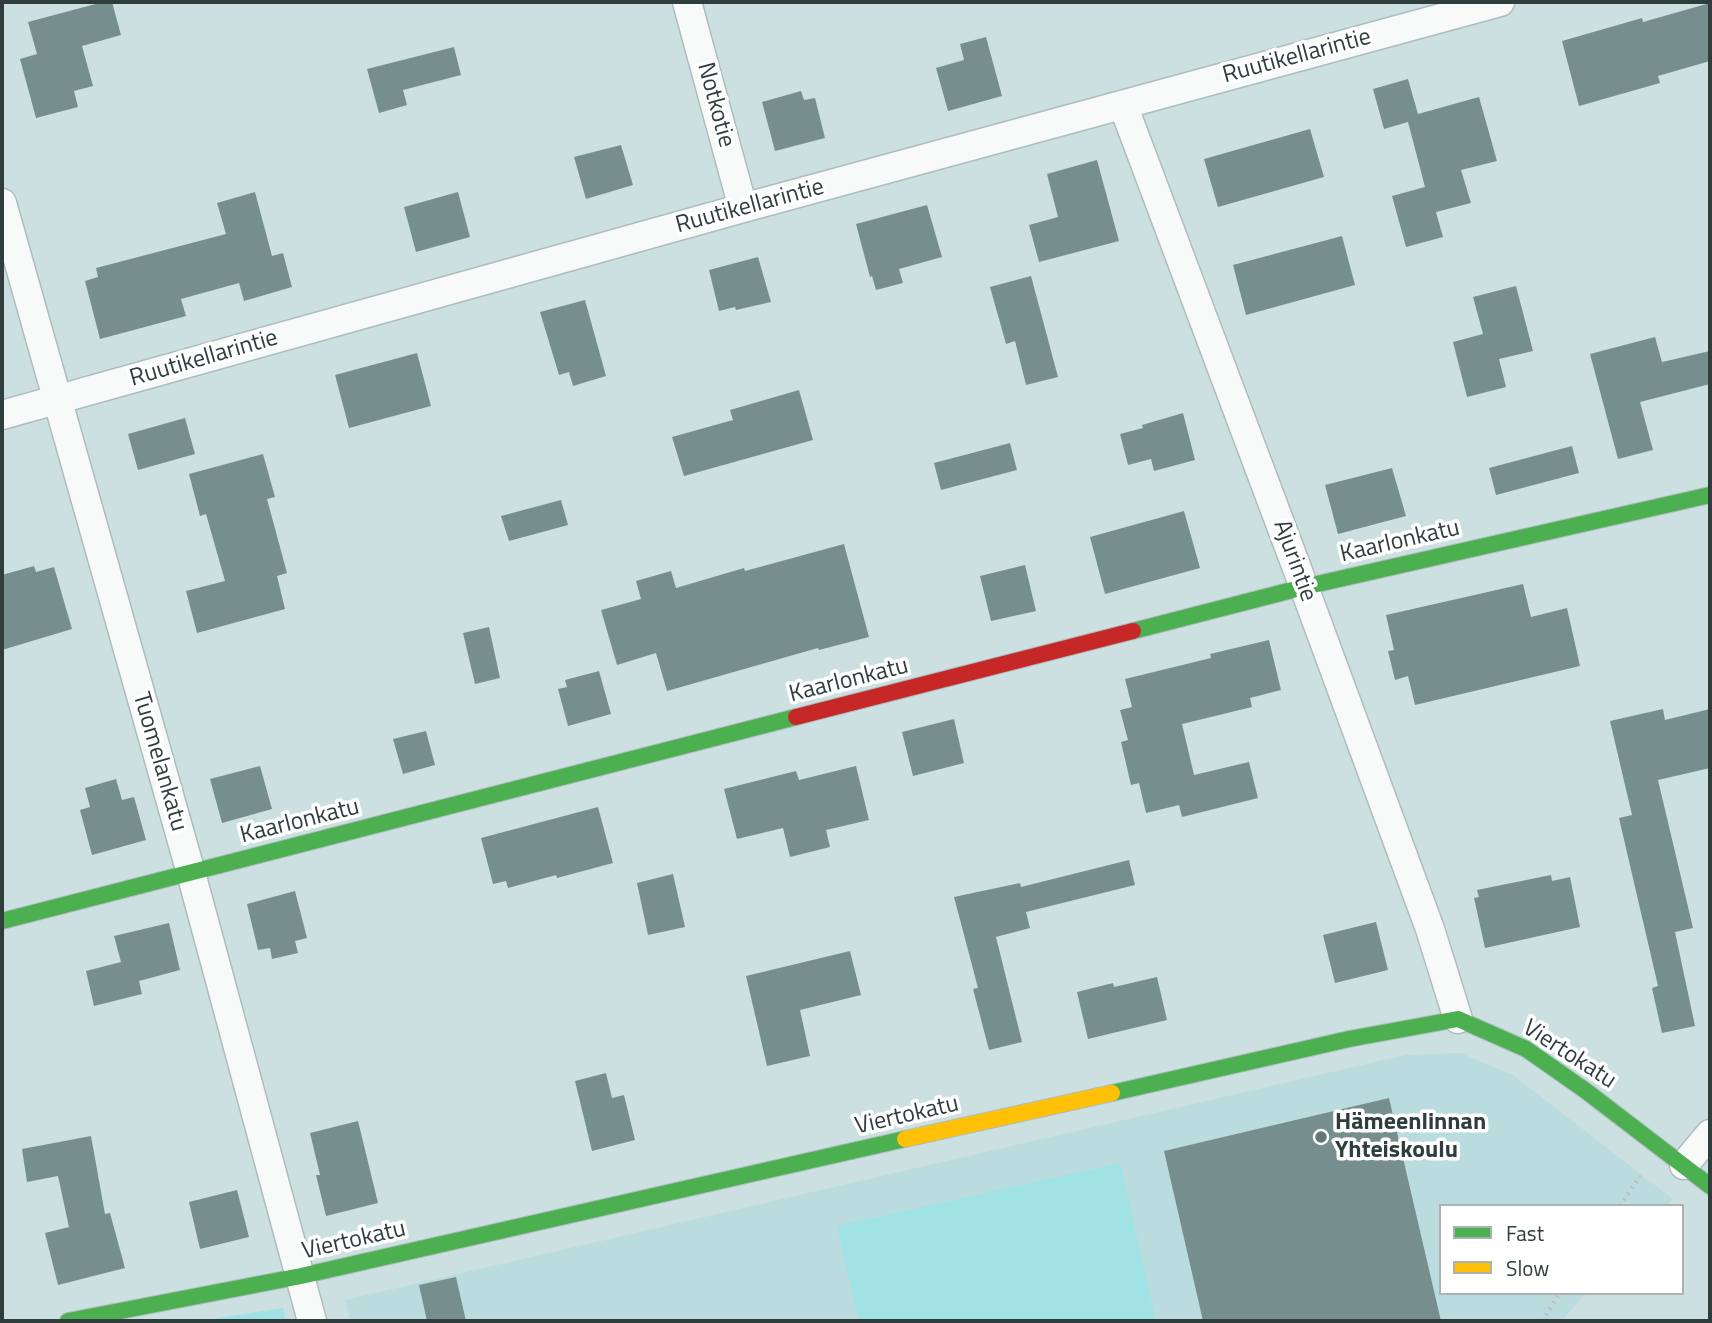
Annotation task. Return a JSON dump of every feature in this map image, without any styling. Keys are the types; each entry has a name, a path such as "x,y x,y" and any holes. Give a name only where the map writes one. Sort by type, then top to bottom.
{"street":[{"name":"Notkotie","path":"687,2 743,208"},
{"name":"Ruutikellarintie","path":"2,415 743,208 1500,2"},
{"name":"Ajurintie","path":"1123,105 1430,929 1458,1019"},
{"name":"Tuomelankatu","path":"2,203 191,873 312,1321"},
{"name":"Kaarlonkatu","path":"2,920 1304,587 1710,495"},
{"name":"Viertokatu","path":"68,1321 301,1276 1335,1042 1458,1019 1527,1049 1710,1186"},
{"path":"1684,1165 1710,1134"}],"path":[{"path":"1542,1321 1559,1295"}],"shaded area":[{"name":"Hämeenlinnan Yhteiskoulu","path":"1461,1053 1513,1075 1673,1199 1669,1204 1439,1204 1439,1295 1585,1295 1561,1321 350,1321 345,1300 1405,1055"},
{"path":"1120,1163 1156,1321 859,1321 837,1226"},
{"path":"283,1308 286,1321 198,1321"}],"building":[{"path":"112,2 121,35 82,46 93,86 74,91 78,107 36,118 20,59 37,54 28,22"},
{"path":"1710,3 1710,61 1658,76 1660,83 1579,106 1562,41 1642,18 1643,22"},
{"path":"986,37 1002,96 948,111 936,68 964,60 960,44"},
{"path":"454,47 461,75 403,90 407,105 379,113 367,69"},
{"path":"1408,79 1418,114 1479,97 1497,161 1461,170 1471,203 1436,212 1443,237 1406,247 1392,196 1425,187 1408,122 1384,129 1373,89"},
{"path":"801,91 804,100 815,98 825,138 775,151 762,102"},
{"path":"1310,129 1324,177 1218,207 1204,159"},
{"path":"621,145 633,185 586,199 574,157"},
{"path":"1097,160 1119,241 1039,262 1029,225 1058,217 1047,174"},
{"path":"255,192 272,256 283,253 292,287 244,301 239,283 181,299 186,316 100,339 85,281 98,277 96,268 226,234 217,203"},
{"path":"458,192 470,237 416,252 404,207"},
{"path":"927,205 942,257 899,269 903,283 876,290 856,224"},
{"path":"1342,236 1355,285 1246,315 1233,265"},
{"path":"758,257 771,302 719,311 709,270"},
{"path":"1031,276 1058,377 1026,385 1015,341 1006,344 990,287"},
{"path":"1516,286 1533,351 1499,359 1506,387 1467,397 1453,342 1483,334 1473,297"},
{"path":"585,300 606,376 573,386 569,372 559,375 540,312"},
{"path":"1655,337 1662,362 1710,351 1710,384 1640,402 1653,450 1618,459 1590,354"},
{"path":"417,353 431,406 349,428 335,375"},
{"path":"799,390 813,440 684,476 672,437 733,420 730,410"},
{"path":"1183,413 1195,460 1154,471 1151,459 1128,465 1120,434"},
{"path":"185,418 195,454 138,470 128,434"},
{"path":"1010,443 1017,470 941,490 934,463"},
{"path":"1572,446 1579,473 1496,495 1489,468"},
{"path":"263,454 275,497 267,499 287,573 277,576 285,609 197,633 186,591 225,581 206,514 200,516 189,474"},
{"path":"1392,468 1406,516 1338,534 1325,485"},
{"path":"561,500 568,525 509,541 501,516"},
{"path":"1184,511 1200,568 1105,594 1090,537"},
{"path":"844,544 869,637 819,650 818,648 667,691 656,653 617,665 601,610 641,599 636,581 671,571 676,588 744,568 745,571"},
{"path":"1025,565 1036,611 991,621 980,576"},
{"path":"34,566 36,572 54,567 72,629 2,650 2,575"},
{"path":"1523,584 1531,617 1567,608 1580,666 1415,705 1408,676 1395,680 1388,651 1394,650 1386,615"},
{"path":"489,627 500,678 475,684 463,633"},
{"path":"1269,640 1281,690 1250,698 1252,707 1182,724 1194,775 1249,762 1258,798 1182,817 1179,805 1146,813 1139,783 1131,785 1121,742 1128,740 1120,710 1132,707 1125,679 1211,658 1210,654"},
{"path":"599,671 611,714 568,726 558,689 567,687 565,680"},
{"path":"1663,709 1665,720 1710,709 1710,768 1658,780 1693,928 1675,932 1695,1026 1662,1033 1652,988 1658,986 1619,818 1632,815 1610,721"},
{"path":"954,719 964,763 913,776 902,732"},
{"path":"426,731 435,765 403,774 393,739"},
{"path":"260,766 272,809 222,823 210,779"},
{"path":"856,766 869,820 826,830 830,847 790,857 783,828 737,839 724,789 796,771 799,780"},
{"path":"116,779 122,800 134,797 146,840 92,855 80,810 90,807 85,788"},
{"path":"598,807 613,863 508,888 506,881 493,884 481,838"},
{"path":"1129,860 1135,885 1026,912 1030,928 996,937 1022,1042 989,1050 973,989 978,988 954,897 1020,883 1021,887"},
{"path":"673,874 685,927 648,935 637,883"},
{"path":"1551,875 1552,881 1570,877 1580,927 1485,948 1474,898 1479,897 1477,890"},
{"path":"295,891 307,938 295,941 298,953 272,959 270,948 258,950 247,904"},
{"path":"1376,922 1388,970 1335,983 1323,935"},
{"path":"169,923 180,970 139,981 142,994 94,1006 86,971 121,962 114,936"},
{"path":"850,951 861,995 800,1010 810,1056 767,1066 746,976"},
{"path":"1157,977 1167,1020 1088,1039 1077,992 1113,983 1114,987"},
{"path":"606,1073 612,1098 624,1095 635,1140 592,1151 575,1081"},
{"path":"1389,1098 1441,1321 1203,1321 1164,1151"},
{"path":"358,1121 378,1203 326,1216 310,1133"},
{"path":"91,1136 105,1214 110,1213 125,1268 58,1285 45,1233 69,1227 58,1176 27,1182 22,1149"},
{"path":"237,1190 249,1237 200,1249 189,1202"},
{"path":"456,1277 466,1321 427,1321 419,1285"}],"traffic: fast":[{"path":"1133,631 1304,587 1710,495"},
{"path":"2,921 796,717"},
{"path":"1112,1093 1349,1039 1458,1019 1526,1049 1586,1091 1710,1186"},
{"path":"68,1321 301,1276 905,1139"}],"traffic: slow":[{"path":"905,1139 1112,1093"}],"traffic: jam":[{"path":"796,717 1133,631"}],"place":[{"name":"Hämeenlinnan Yhteiskoulu","path":"1321,1137"}]}
